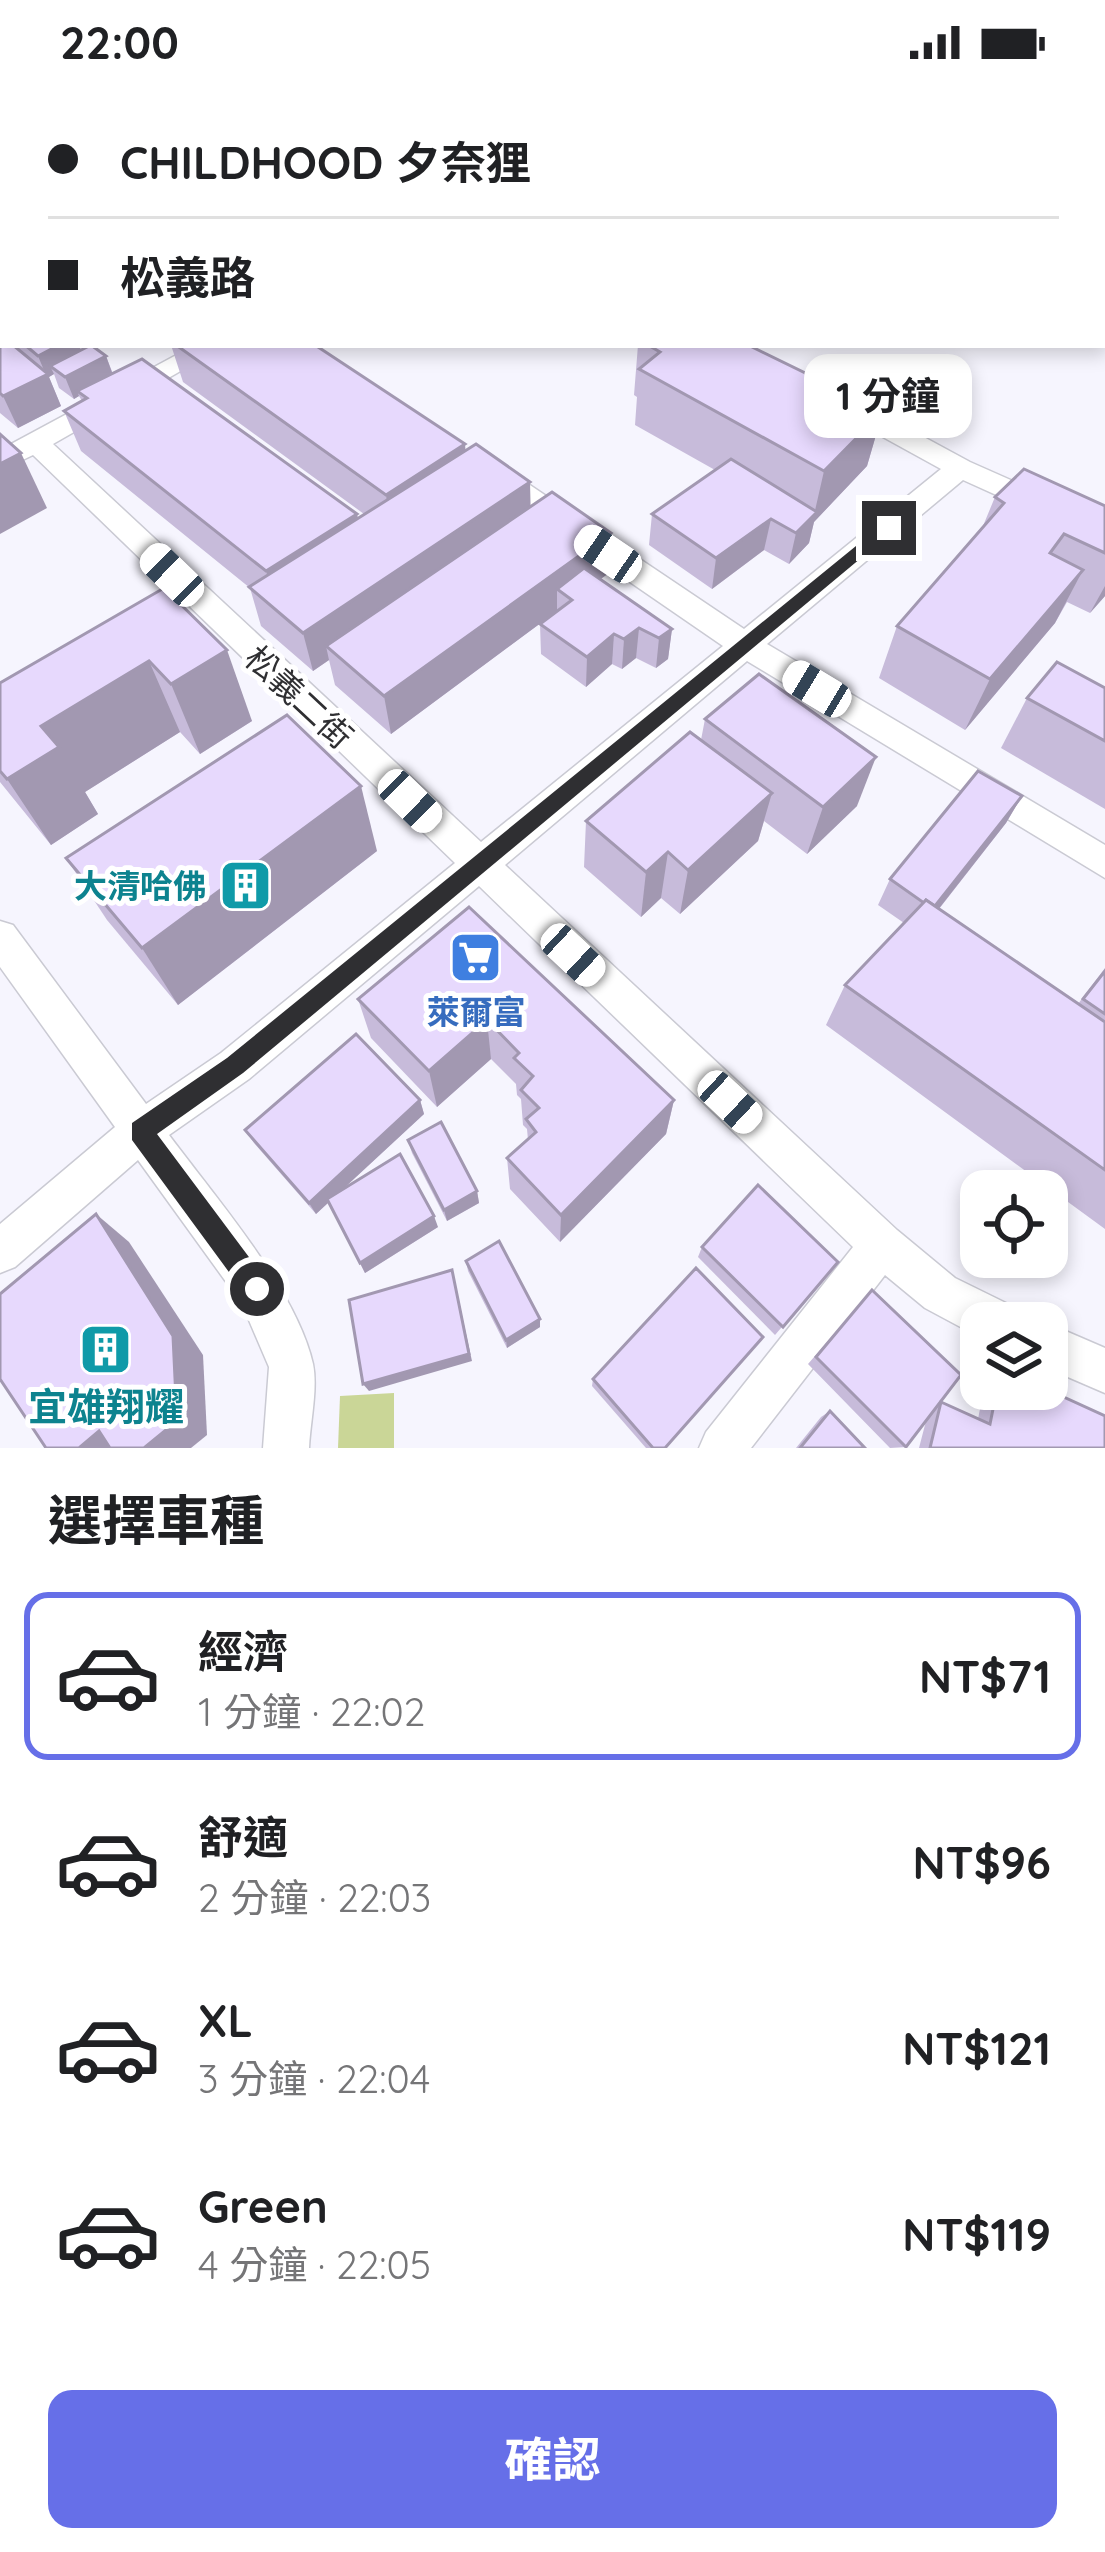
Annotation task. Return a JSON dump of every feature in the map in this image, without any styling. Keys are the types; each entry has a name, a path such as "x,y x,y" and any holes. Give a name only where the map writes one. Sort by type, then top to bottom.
{"street":[{"path":"20,452 165,384 210,348"},
{"path":"816,390 960,468 1105,534"},
{"name":"松義二街","path":"0,429 478,866 882,1245 940,1293 960,1303"},
{"path":"469,458 546,524 1105,863"},
{"path":"0,1252 141,1131 235,1066 960,468"},
{"path":"0,937 257,1289 291,1366 286,1448"},
{"path":"722,1448 882,1245"},
{"path":"1068,1354 1105,1371"}],"green space":[{"path":"394,1393 394,1448 338,1448 340,1396"}],"building":[{"path":"0,348 17,348 48,374 3,396"},
{"path":"29,348 53,348 38,356"},
{"path":"85,348 106,356 65,377 50,366"},
{"path":"180,348 320,348 465,444 386,495"},
{"path":"653,348 754,348 883,411 824,471 639,369 660,352"},
{"path":"142,359 357,514 266,571 64,411 87,398 77,391"},
{"path":"0,434 21,453 0,464"},
{"path":"476,444 530,482 303,633 249,587"},
{"path":"731,459 817,512 796,533 771,519 716,558 652,514"},
{"path":"1024,469 1105,506 1105,553 1064,534 1050,553 1083,570 990,679 897,626 1004,503 995,497"},
{"path":"552,492 611,533 384,696 326,646"},
{"path":"584,568 672,629 659,638 639,628 624,639 614,634 587,657 540,624 572,600 557,589"},
{"path":"164,588 227,650 171,684 149,661 41,726 59,747 7,779 0,771 0,683"},
{"path":"1057,662 1105,688 1105,741 1027,698"},
{"path":"759,674 876,757 823,807 705,719"},
{"path":"287,715 361,786 142,948 66,858"},
{"path":"690,732 772,793 688,870 668,852 646,872 586,821"},
{"path":"978,771 1022,796 935,906 924,903 890,879"},
{"path":"926,900 1105,1022 1105,1170 845,985"},
{"path":"469,907 674,1100 561,1215 507,1158 536,1132 526,1119 539,1108 521,1090 533,1076 514,1058 519,1053 487,1020 429,1071 358,999"},
{"path":"1105,971 1105,1014 1083,999"},
{"path":"356,1034 420,1100 309,1203 245,1130"},
{"path":"441,1122 477,1191 444,1210 408,1140"},
{"path":"400,1154 434,1216 360,1263 327,1199"},
{"path":"758,1185 838,1262 783,1327 702,1247"},
{"name":"宜雄翔耀","path":"96,1214 173,1336 177,1421 144,1448 110,1448 99,1431 79,1448 46,1448 0,1379 0,1294"},
{"path":"499,1241 540,1319 506,1340 466,1261"},
{"path":"696,1268 763,1337 665,1448 653,1448 593,1379"},
{"path":"452,1270 469,1354 363,1384 349,1300"},
{"path":"872,1290 960,1376 906,1447 816,1357"},
{"path":"1068,1399 1105,1416 1105,1448 930,1448 941,1402 990,1424 993,1410 1068,1410"},
{"path":"830,1411 865,1448 800,1448"}],"place":[{"name":"大清哈佛","path":"245,886"},
{"name":"萊爾富","path":"476,958"},
{"name":"宜雄翔耀","path":"106,1350"}],"route":[{"path":"257,1289 141,1131 235,1066 889,528"}]}
